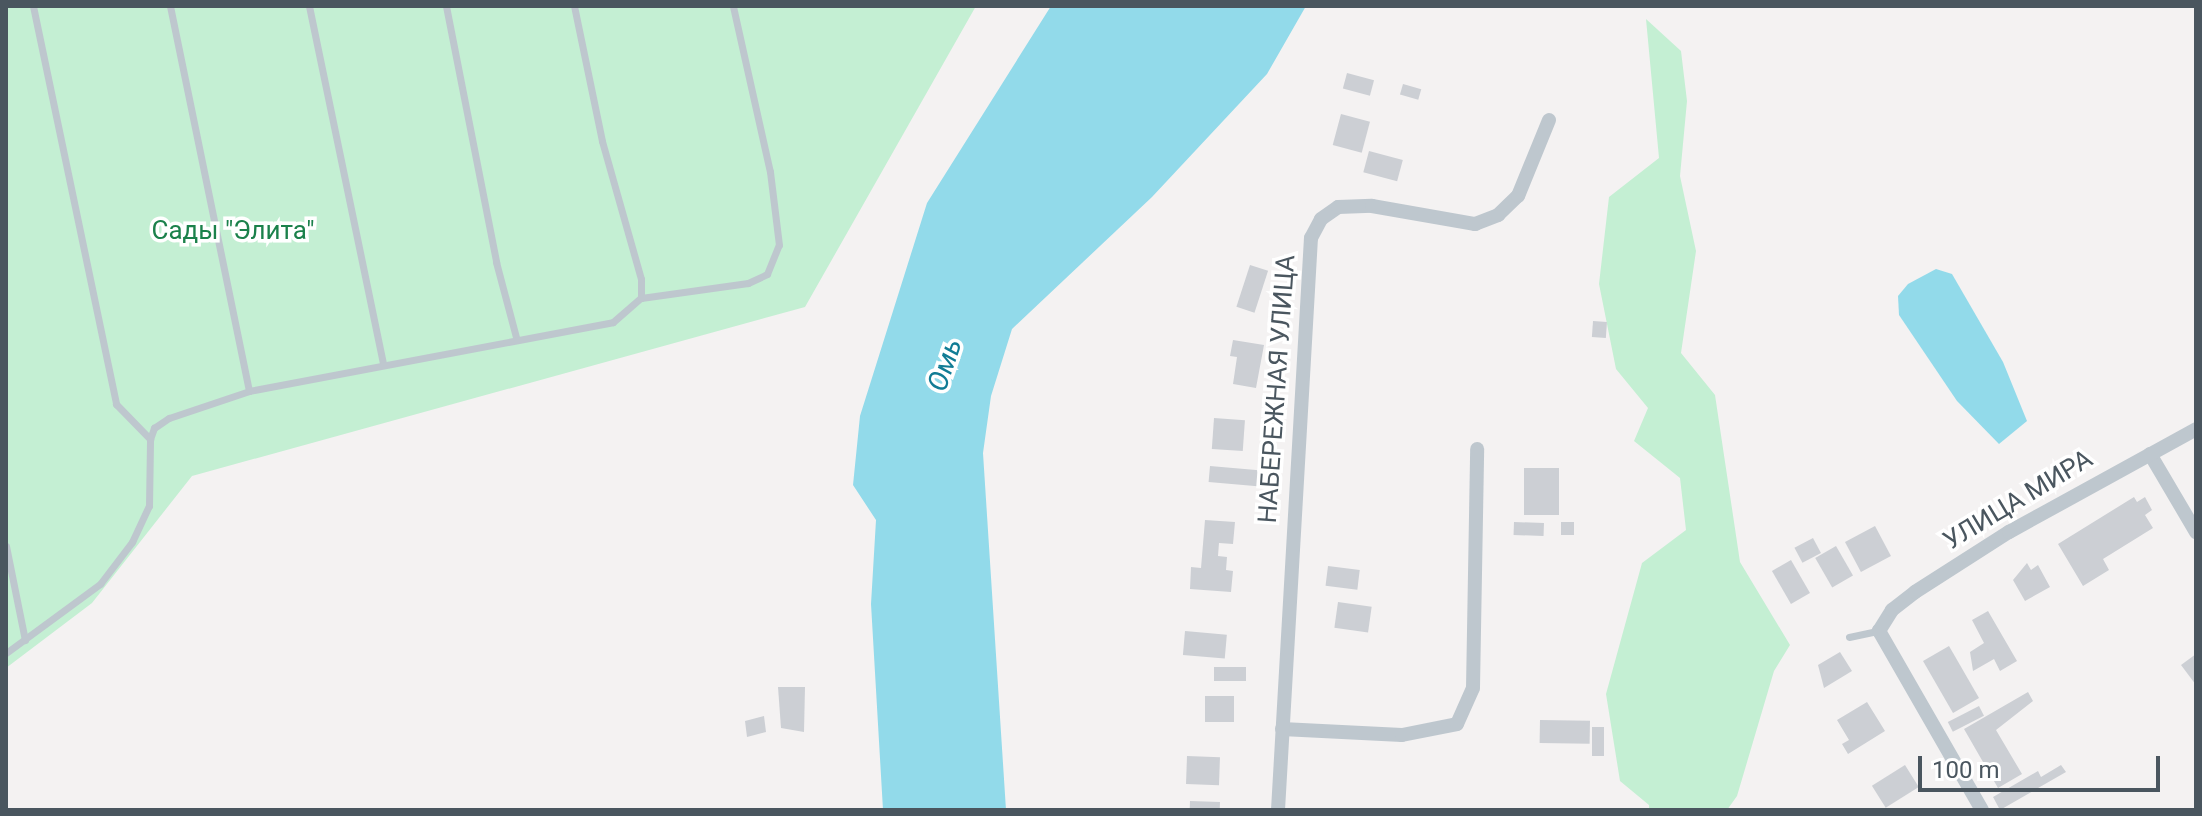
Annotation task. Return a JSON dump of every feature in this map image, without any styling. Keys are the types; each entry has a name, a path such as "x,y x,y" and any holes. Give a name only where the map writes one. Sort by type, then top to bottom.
{"street":[{"name":"НАБЕРЕЖНАЯ УЛИЦА","path":"1278,810 1311,238 1321,219 1338,207 1372,206 1475,224 1498,215 1518,196 1549,120"},
{"name":"УЛИЦА МИРА","path":"1879,631 1892,610 1915,592 2099,478 2196,429"},
{"path":"1282,729 1402,735 1457,724 1473,688 1477,449"},
{"path":"2150,454 2196,532"},
{"path":"1879,631 1982,810"}],"lane":[{"path":"33,6 116,404 150,439"},
{"path":"170,6 249,391"},
{"path":"309,6 383,363"},
{"path":"446,6 496,262 516,337"},
{"path":"574,6 602,141 641,279 641,298"},
{"path":"6,653 100,584 132,542 149,506 150,439 154,428 169,418 249,391 516,337 613,322 641,298 748,283 767,274 779,245 770,172 733,6"},
{"path":"6,546 25,640"},
{"path":"1849,637 1879,631"}],"green space":[{"name":"Сады \"Элита\"","path":"6,6 976,6 805,307 192,476 92,603 6,668"},
{"path":"1646,19 1681,51 1687,101 1680,176 1696,251 1681,353 1715,395 1740,562 1790,645 1774,671 1737,796 1727,810 1649,810 1649,805 1620,781 1606,694 1642,563 1686,530 1680,478 1634,441 1648,408 1616,369 1599,284 1609,197 1659,158"}],"water":[{"name":"Омь","path":"1051,6 1306,6 1267,74 1152,197 1012,329 991,396 983,453 1006,810 883,810 871,604 876,520 853,485 860,416 927,203"},
{"path":"1936,269 1952,274 2003,362 2027,421 1999,444 1957,401 1899,315 1898,296 1908,284"}],"building":[{"path":"1347,73 1374,80 1370,96 1343,88"},
{"path":"1403,84 1421,89 1418,100 1400,95"},
{"path":"1341,114 1370,122 1362,153 1333,145"},
{"path":"1369,151 1403,160 1397,181 1363,172"},
{"path":"1250,265 1268,271 1254,313 1236,307"},
{"path":"1593,321 1607,322 1606,338 1592,337"},
{"path":"1233,340 1264,345 1256,388 1233,384 1237,357 1230,356"},
{"path":"1214,418 1245,420 1243,451 1212,449"},
{"path":"1210,466 1259,470 1257,486 1209,482"},
{"path":"1524,468 1559,468 1559,515 1524,515"},
{"path":"2134,497 2137,502 2145,497 2152,510 2145,515 2153,528 2103,559 2109,570 2083,586 2058,544"},
{"path":"1205,520 1235,522 1233,544 1219,543 1218,556 1227,557 1226,570 1233,571 1231,592 1190,589 1191,567 1201,568"},
{"path":"1514,522 1544,523 1544,536 1514,535"},
{"path":"1561,522 1574,522 1574,535 1561,535"},
{"path":"1875,526 1891,556 1861,572 1845,542"},
{"path":"1813,538 1821,553 1802,563 1794,548"},
{"path":"1836,546 1853,575 1832,587 1815,558"},
{"path":"1791,560 1810,593 1791,604 1772,571"},
{"path":"2027,563 2031,570 2038,565 2050,587 2025,601 2013,580"},
{"path":"1328,566 1360,570 1357,590 1326,586"},
{"path":"1338,602 1372,607 1368,632 1334,628"},
{"path":"1988,611 2017,661 2000,671 1994,659 1973,671 1970,652 1984,643 1972,620"},
{"path":"1185,631 1227,635 1225,659 1183,655"},
{"path":"1949,646 1979,698 1953,713 1923,661"},
{"path":"1840,652 1852,671 1824,688 1818,665"},
{"path":"2196,654 2196,685 2181,665"},
{"path":"1214,667 1246,667 1246,681 1214,681"},
{"path":"778,687 805,687 804,732 781,728"},
{"path":"2028,692 2033,701 1996,730 2022,774 1998,788 1964,729"},
{"path":"1205,696 1234,696 1234,722 1205,722"},
{"path":"1867,702 1885,731 1848,754 1842,744 1849,740 1837,720"},
{"path":"1979,706 1984,716 1953,732 1948,722"},
{"path":"764,716 766,732 747,737 745,721"},
{"path":"1540,720 1590,721 1590,744 1540,743"},
{"path":"1592,727 1604,727 1604,756 1592,756"},
{"path":"1187,756 1220,757 1219,785 1186,784"},
{"path":"1905,765 1919,787 1886,808 1872,786"},
{"path":"2061,765 2066,772 2000,810 1993,797 2038,771 2041,777"},
{"path":"1190,801 1220,802 1220,810 1190,810"}]}
